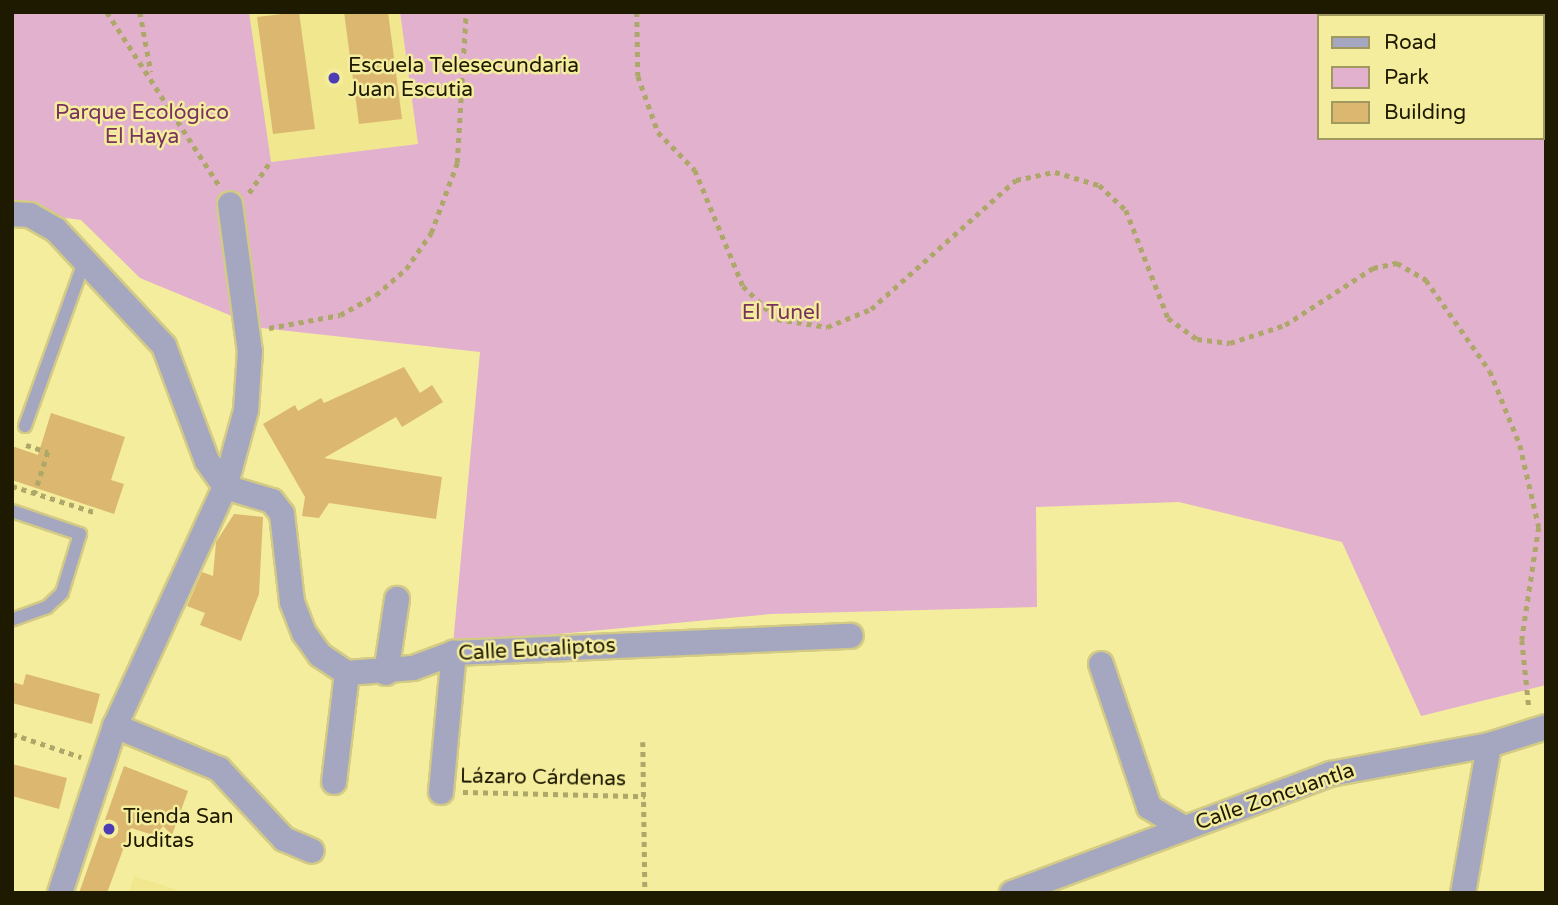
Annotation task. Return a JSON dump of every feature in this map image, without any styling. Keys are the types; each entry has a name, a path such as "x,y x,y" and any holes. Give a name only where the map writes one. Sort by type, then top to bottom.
{"street":[{"path":"60,893 100,763 225,487 246,410 248,332 232,209"},
{"path":"12,214 30,215 56,230 164,346 207,461 225,487 272,501 282,514 292,603 304,633 320,656 347,673 334,782"},
{"path":"386,673 397,599"},
{"name":"Calle Eucaliptos","path":"347,673 386,673 454,653 851,636"},
{"path":"441,792 454,653"},
{"path":"1101,664 1149,807 1184,828"},
{"path":"115,726 219,769 284,839 312,851"},
{"name":"Calle Zoncuantla","path":"1012,893 1331,774 1489,745 1538,728"},
{"path":"1463,893 1489,745"}],"lane":[{"path":"25,426 84,262"},
{"path":"12,511 80,534 62,593 47,607 12,620"}],"path":[{"path":"107,12 151,76 232,209 270,162"},
{"path":"140,12 151,76"},
{"path":"248,332 340,315 407,269 431,233 457,163 466,12"},
{"path":"637,12 638,76 658,132 695,170 743,286 777,319 827,327 871,309 1016,180 1055,172 1099,185 1126,211 1168,318 1197,339 1230,343 1284,326 1373,268 1397,263 1426,280 1490,371 1520,445 1539,527 1522,640 1538,728"},
{"path":"25,426 19,442 48,452 35,493"},
{"path":"12,486 94,512"},
{"path":"12,734 100,763"},
{"path":"643,742 645,893"},
{"name":"Lázaro Cárdenas","path":"441,792 645,796"}],"shaded area":[{"name":"Escuela Telesecundaria Juan Escutia","path":"249,12 400,12 418,144 270,162"},
{"path":"134,876 186,893 129,893"}],"green space":[{"name":"El Tunel","path":"12,12 249,12 271,162 418,144 400,12 1546,12 1546,685 1421,716 1342,542 1179,502 1036,507 1037,607 771,614 453,644 480,352 261,328 140,278 81,220 12,211"}],"building":[{"path":"299,12 315,129 273,134 257,17"},
{"path":"344,12 388,12 402,119 359,124"},
{"path":"404,367 420,393 432,385 443,402 402,427 396,417 324,458 442,477 436,519 329,503 319,518 302,516 305,497 263,424 295,405 298,411 321,398 324,403"},
{"path":"51,413 125,437 111,480 124,484 114,514 12,480 12,446 38,455"},
{"path":"234,514 263,517 259,594 241,641 200,625 205,613 187,606 202,572 213,576 216,542"},
{"path":"26,674 100,694 92,724 12,703 12,682 23,685"},
{"path":"12,764 67,778 59,809 12,796"},
{"path":"124,766 188,791 172,835 163,826 156,836 131,828 107,893 79,893"}],"place":[{"name":"Escuela Telesecundaria Juan Escutia","path":"334,78"},
{"name":"Tienda San Juditas","path":"109,829"}],"park label":[{"name":"Parque Ecológico El Haya","path":"142,125"}]}
